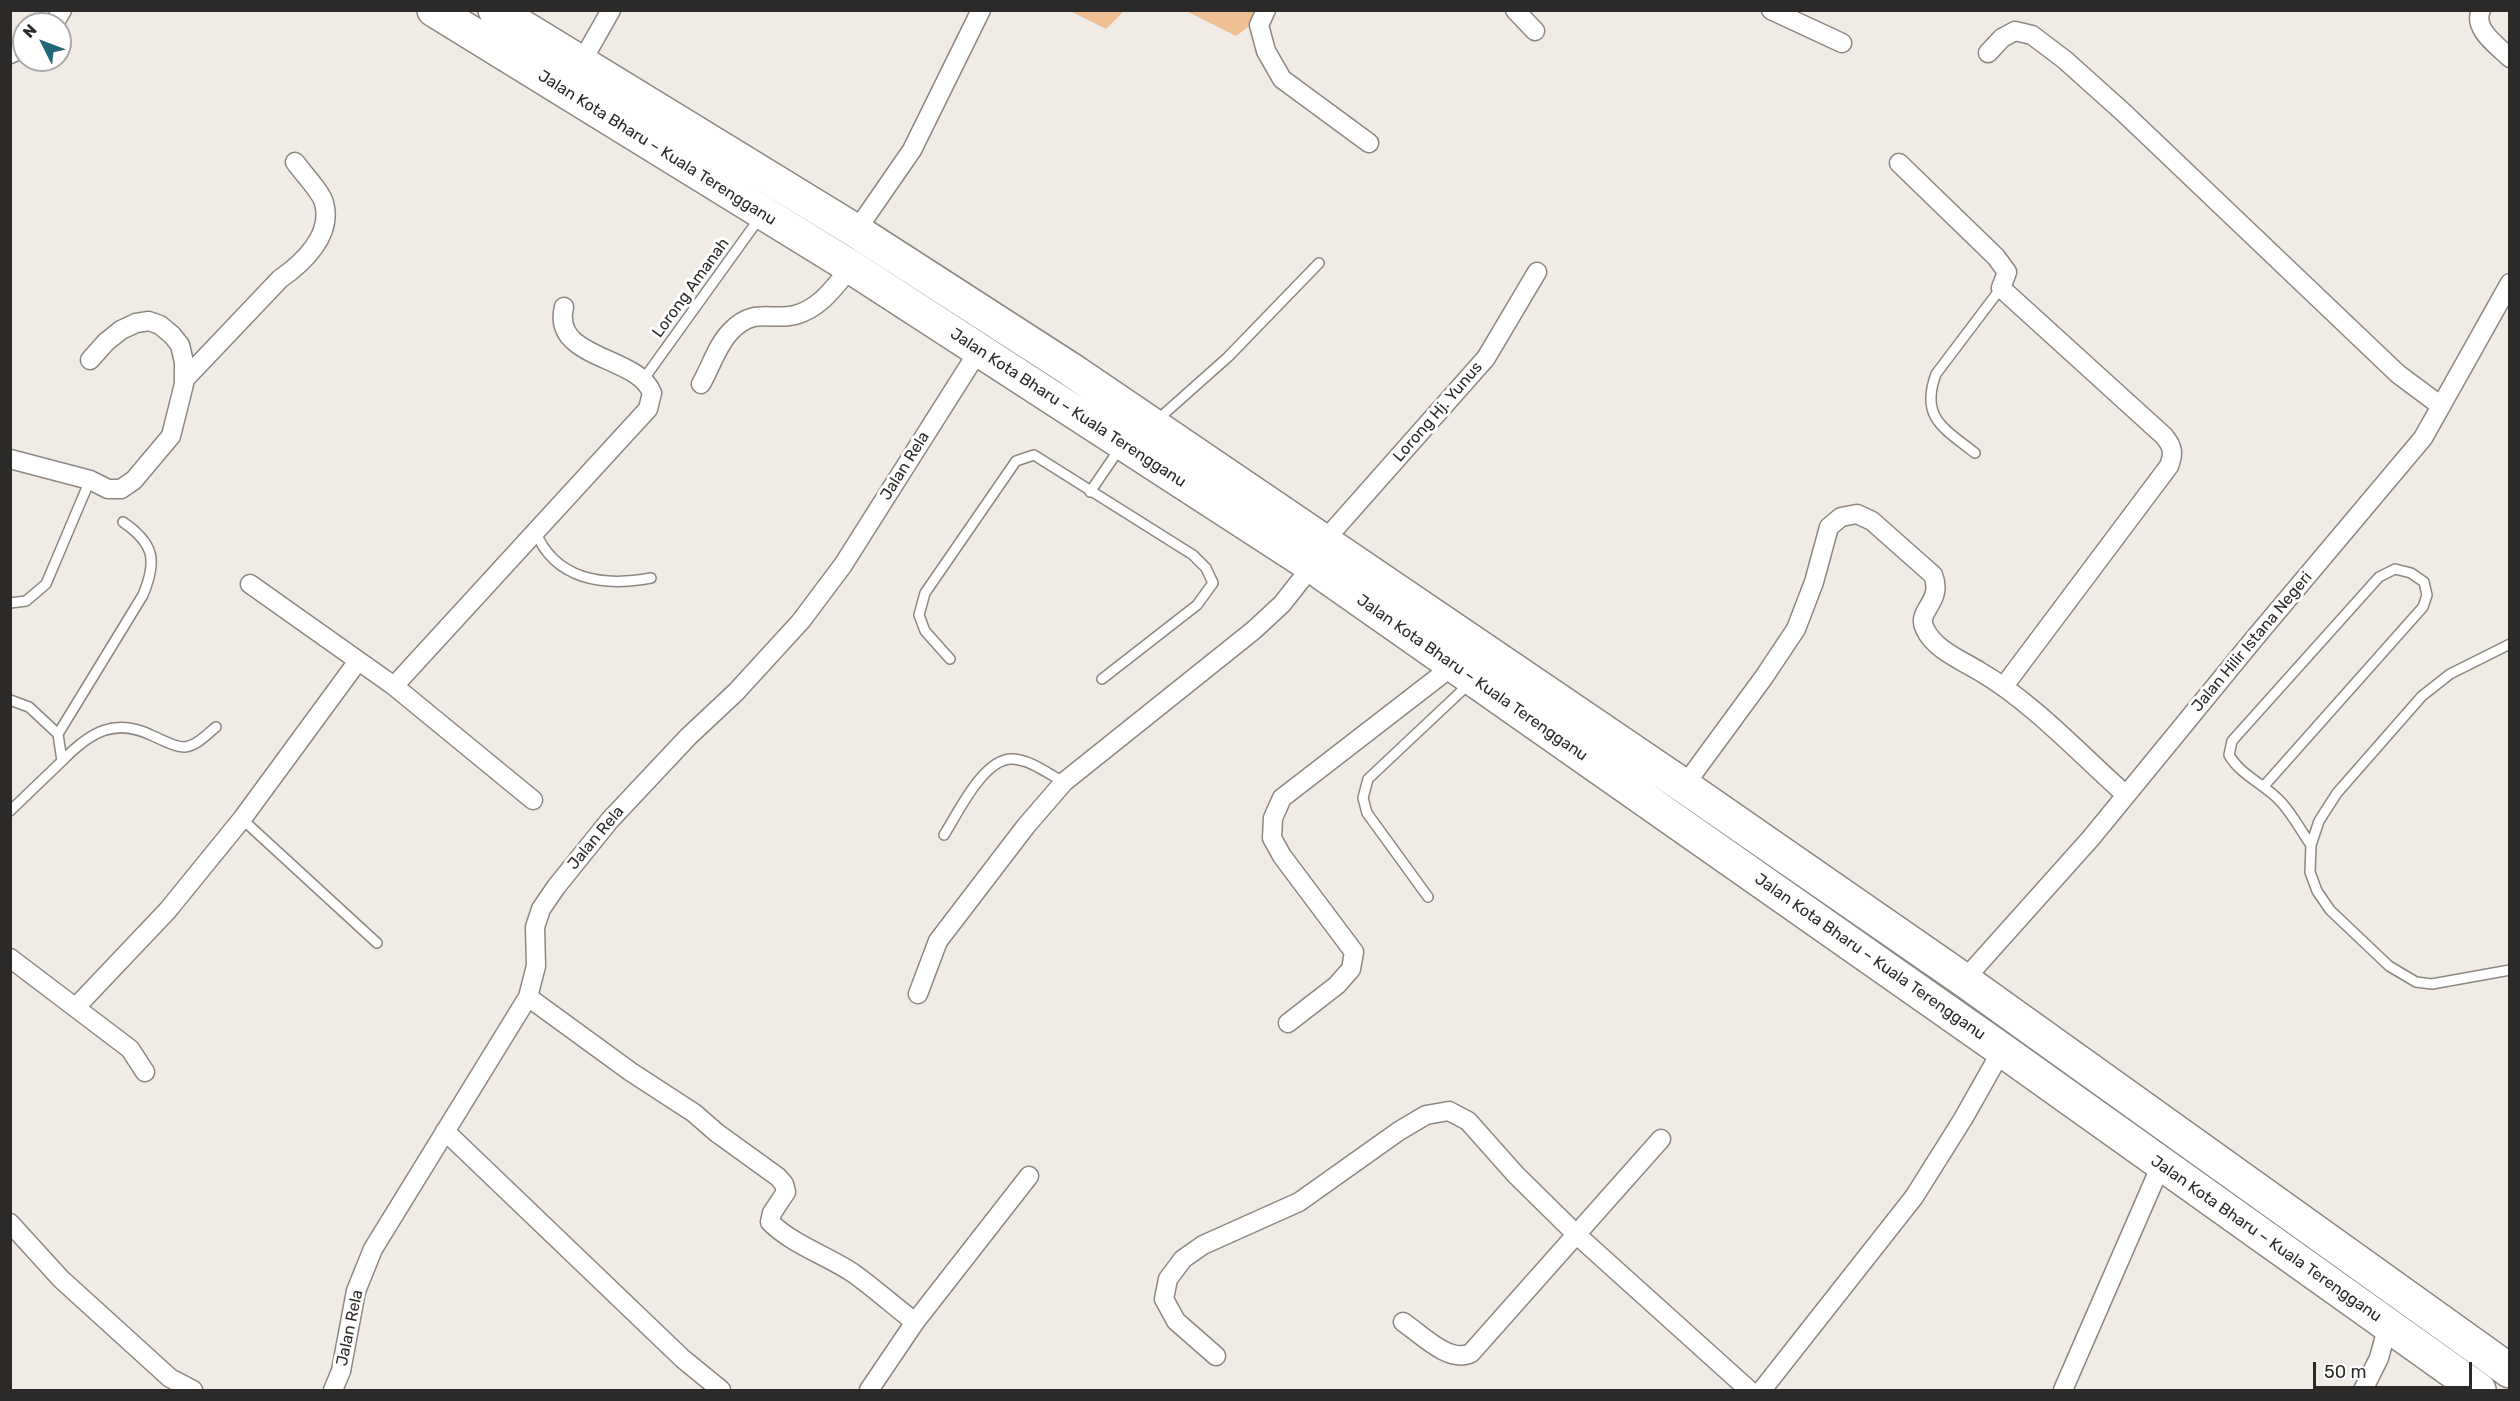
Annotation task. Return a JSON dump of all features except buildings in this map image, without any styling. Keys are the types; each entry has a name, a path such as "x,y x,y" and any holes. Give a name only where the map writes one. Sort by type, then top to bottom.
{"highway":[{"name":"Jalan Kota Bharu – Kuala Terengganu","path":"434,10 851,267 1123,444 1318,554 1684,786 1964,980 2497,1358"},
{"name":"Jalan Kota Bharu – Kuala Terengganu","path":"495,10 856,231 1070,369 1152,425 1318,554 1464,672 2002,1050 2471,1384"}],"street":[{"path":"581,63 611,10"},
{"path":"856,231 912,150 981,10"},
{"path":"1266,10 1260,25 1263,42 1282,79 1369,144"},
{"path":"1515,10 1536,31"},
{"path":"1771,10 1842,43"},
{"path":"2481,10 2479,23 2482,29 2510,58"},
{"path":"1988,53 2002,38 2015,31 2032,35 2065,60 2123,112 2398,374 2441,406"},
{"path":"184,380 280,279 298,267 317,243 325,220 324,202 294,162"},
{"path":"1899,163 1996,257 2007,272 2001,288 2171,444 2173,455 2169,466 2004,686"},
{"path":"701,384 721,342 739,324 765,314 794,315 812,308 825,298 851,267"},
{"name":"Lorong Hj. Yunus","path":"918,994 939,941 1026,826 1064,782 1254,630 1282,604 1318,554 1486,358 1537,272"},
{"name":"Jalan Hilir Istana Negeri","path":"1964,980 2091,838 2423,438 2510,283"},
{"path":"394,686 648,409 652,393 650,387 643,380 573,341 564,330 561,318 564,307"},
{"path":"10,459 90,480 108,489 121,489 134,480 171,436 184,380 184,362 180,345 172,335 160,325 149,321 136,323 121,330 106,342 90,360"},
{"name":"Jalan Rela","path":"333,1390 341,1371 356,1291 373,1249 528,997 536,966 535,927 542,909 556,887 610,820 688,737 736,692 801,621 843,565 979,350"},
{"path":"1684,786 1764,677 1796,629 1814,582 1829,527 1841,517 1857,514 1872,521 1933,575 1937,586 1934,598 1923,614 1923,628 1948,653 2004,686 2126,795"},
{"path":"250,584 394,686 533,800"},
{"path":"76,1007 168,910 242,819 358,661"},
{"path":"1288,1023 1337,985 1351,969 1354,952 1282,856 1272,838 1273,818 1282,798 1464,672"},
{"path":"10,958 130,1049 145,1072"},
{"path":"528,997 631,1072 694,1113 777,1177 784,1184 786,1192 772,1213 770,1222 798,1243 852,1273 915,1322"},
{"path":"1762,1390 1914,1197 2002,1050"},
{"path":"1216,1356 1176,1321 1164,1299 1168,1279 1183,1259 1203,1245 1299,1202 1426,1114 1449,1111 1468,1121 1516,1174 1577,1235 1749,1390"},
{"path":"445,1131 683,1359 721,1390"},
{"path":"1403,1322 1449,1354 1463,1357 1471,1353 1662,1139"},
{"path":"2063,1390 2161,1165"},
{"path":"869,1390 915,1322 1029,1176"},
{"path":"10,1223 61,1279 170,1378 193,1390"},
{"path":"2363,1390 2379,1358 2388,1326"},
{"path":"2471,1384 2497,1358"}],"lane":[{"name":"Lorong Amanah","path":"643,380 763,213"},
{"path":"1152,425 1228,357 1319,263"},
{"path":"1975,453 1938,422 1930,406 1930,389 1936,374 2001,288"},
{"path":"1090,492 1123,444"},
{"path":"950,659 925,631 919,615 925,593 1016,461 1034,455 1193,555 1206,567 1213,583 1197,605 1102,679"},
{"path":"10,603 26,601 46,584 90,480"},
{"path":"58,734 143,596 151,576 152,561 149,547 139,533 123,522"},
{"path":"535,531 541,546 554,561 569,571 588,579 632,582 651,578"},
{"path":"2264,786 2422,607 2427,595 2424,582 2411,573 2395,569 2379,577 2232,741 2229,755 2234,765 2264,786 2282,803 2311,845"},
{"path":"2510,644 2450,674 2422,696 2337,793 2319,821 2311,845 2310,872 2317,891 2330,910 2389,966 2416,982 2432,984 2510,970"},
{"path":"1428,897 1367,813 1363,798 1368,779 1464,672"},
{"path":"10,700 29,707 58,734 62,761"},
{"path":"10,811 77,746 93,735 113,727 134,727 171,744 185,747 200,741 216,727"},
{"path":"944,835 987,770 1000,761 1012,759 1026,762 1064,782"},
{"path":"242,819 377,944"}],"shaded area":[{"path":"1124,10 1106,29 1070,11"},
{"path":"1186,11 1256,11 1248,27 1236,36"}]}
